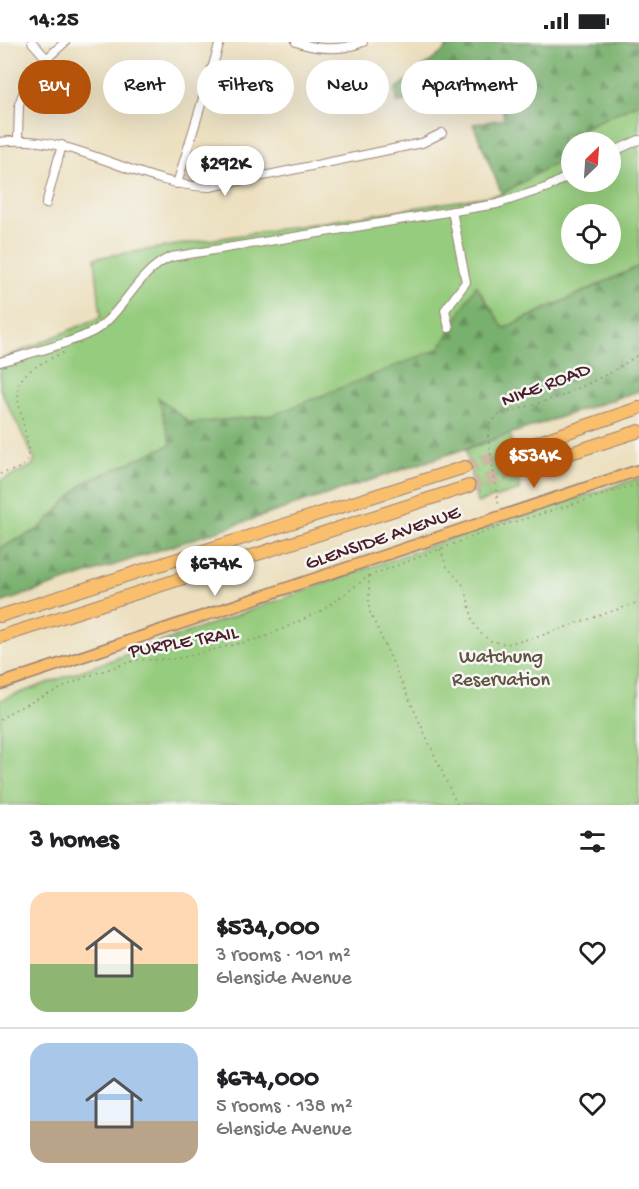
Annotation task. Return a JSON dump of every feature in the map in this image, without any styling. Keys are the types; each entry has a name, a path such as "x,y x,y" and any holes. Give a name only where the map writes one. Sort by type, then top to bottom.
{"highway":[{"path":"518,449 639,408"},
{"path":"520,469 639,430"},
{"path":"0,616 465,467"},
{"path":"0,637 469,486"}],"main road":[{"name":"GLENSIDE AVENUE","path":"0,684 639,470"}],"street":[{"path":"32,42 46,58"},
{"path":"18,139 19,104 25,85 31,73 65,42"},
{"path":"177,184 220,42"},
{"path":"296,42 325,49 343,48 363,42"},
{"path":"0,142 18,139 37,140 177,184 210,187 422,143 442,133"},
{"path":"621,148 639,140"},
{"path":"45,204 62,146"},
{"path":"0,362 94,332 153,267 171,257 497,204 526,195 561,179"},
{"path":"449,328 446,310 466,282 452,211"}],"path":[{"path":"0,474 22,466 27,459 27,447 16,392 21,381 28,373 64,352"},
{"name":"NIKE ROAD","path":"500,515 488,436 490,423 499,415 570,392 612,372 639,354"},
{"name":"PURPLE TRAIL","path":"0,720 12,711 88,676 136,660 176,659 265,638 321,611 369,576 440,548 639,484"},
{"path":"440,548 447,567 465,587 473,622 480,633 492,641 507,644 537,637 639,602"},
{"path":"369,576 369,610 457,805"}],"green space":[{"path":"449,42 639,42 639,103 574,132 561,132 561,160 502,194 473,124 504,119 503,114 537,114 537,60 432,60 445,50"},
{"path":"401,85 401,102 397,102 396,89"},
{"path":"639,103 639,266 504,328 476,285 440,348 273,415 190,423 158,397 171,444 84,483 39,529 0,548 0,481 32,466 35,460 0,389 0,360 101,317 95,258 502,194 561,160 561,192 621,192 621,132 574,132"},
{"path":"639,266 639,391 0,603 0,548 39,529 84,483 170,444 157,397 190,423 273,415 476,285 505,328"},
{"path":"510,433 520,490 477,503 466,450"},
{"name":"Watchung Reservation","path":"639,478 639,805 0,805 0,700 449,539"}],"tunnel":[{"path":"465,467 518,449"},
{"path":"469,486 521,469"}]}
